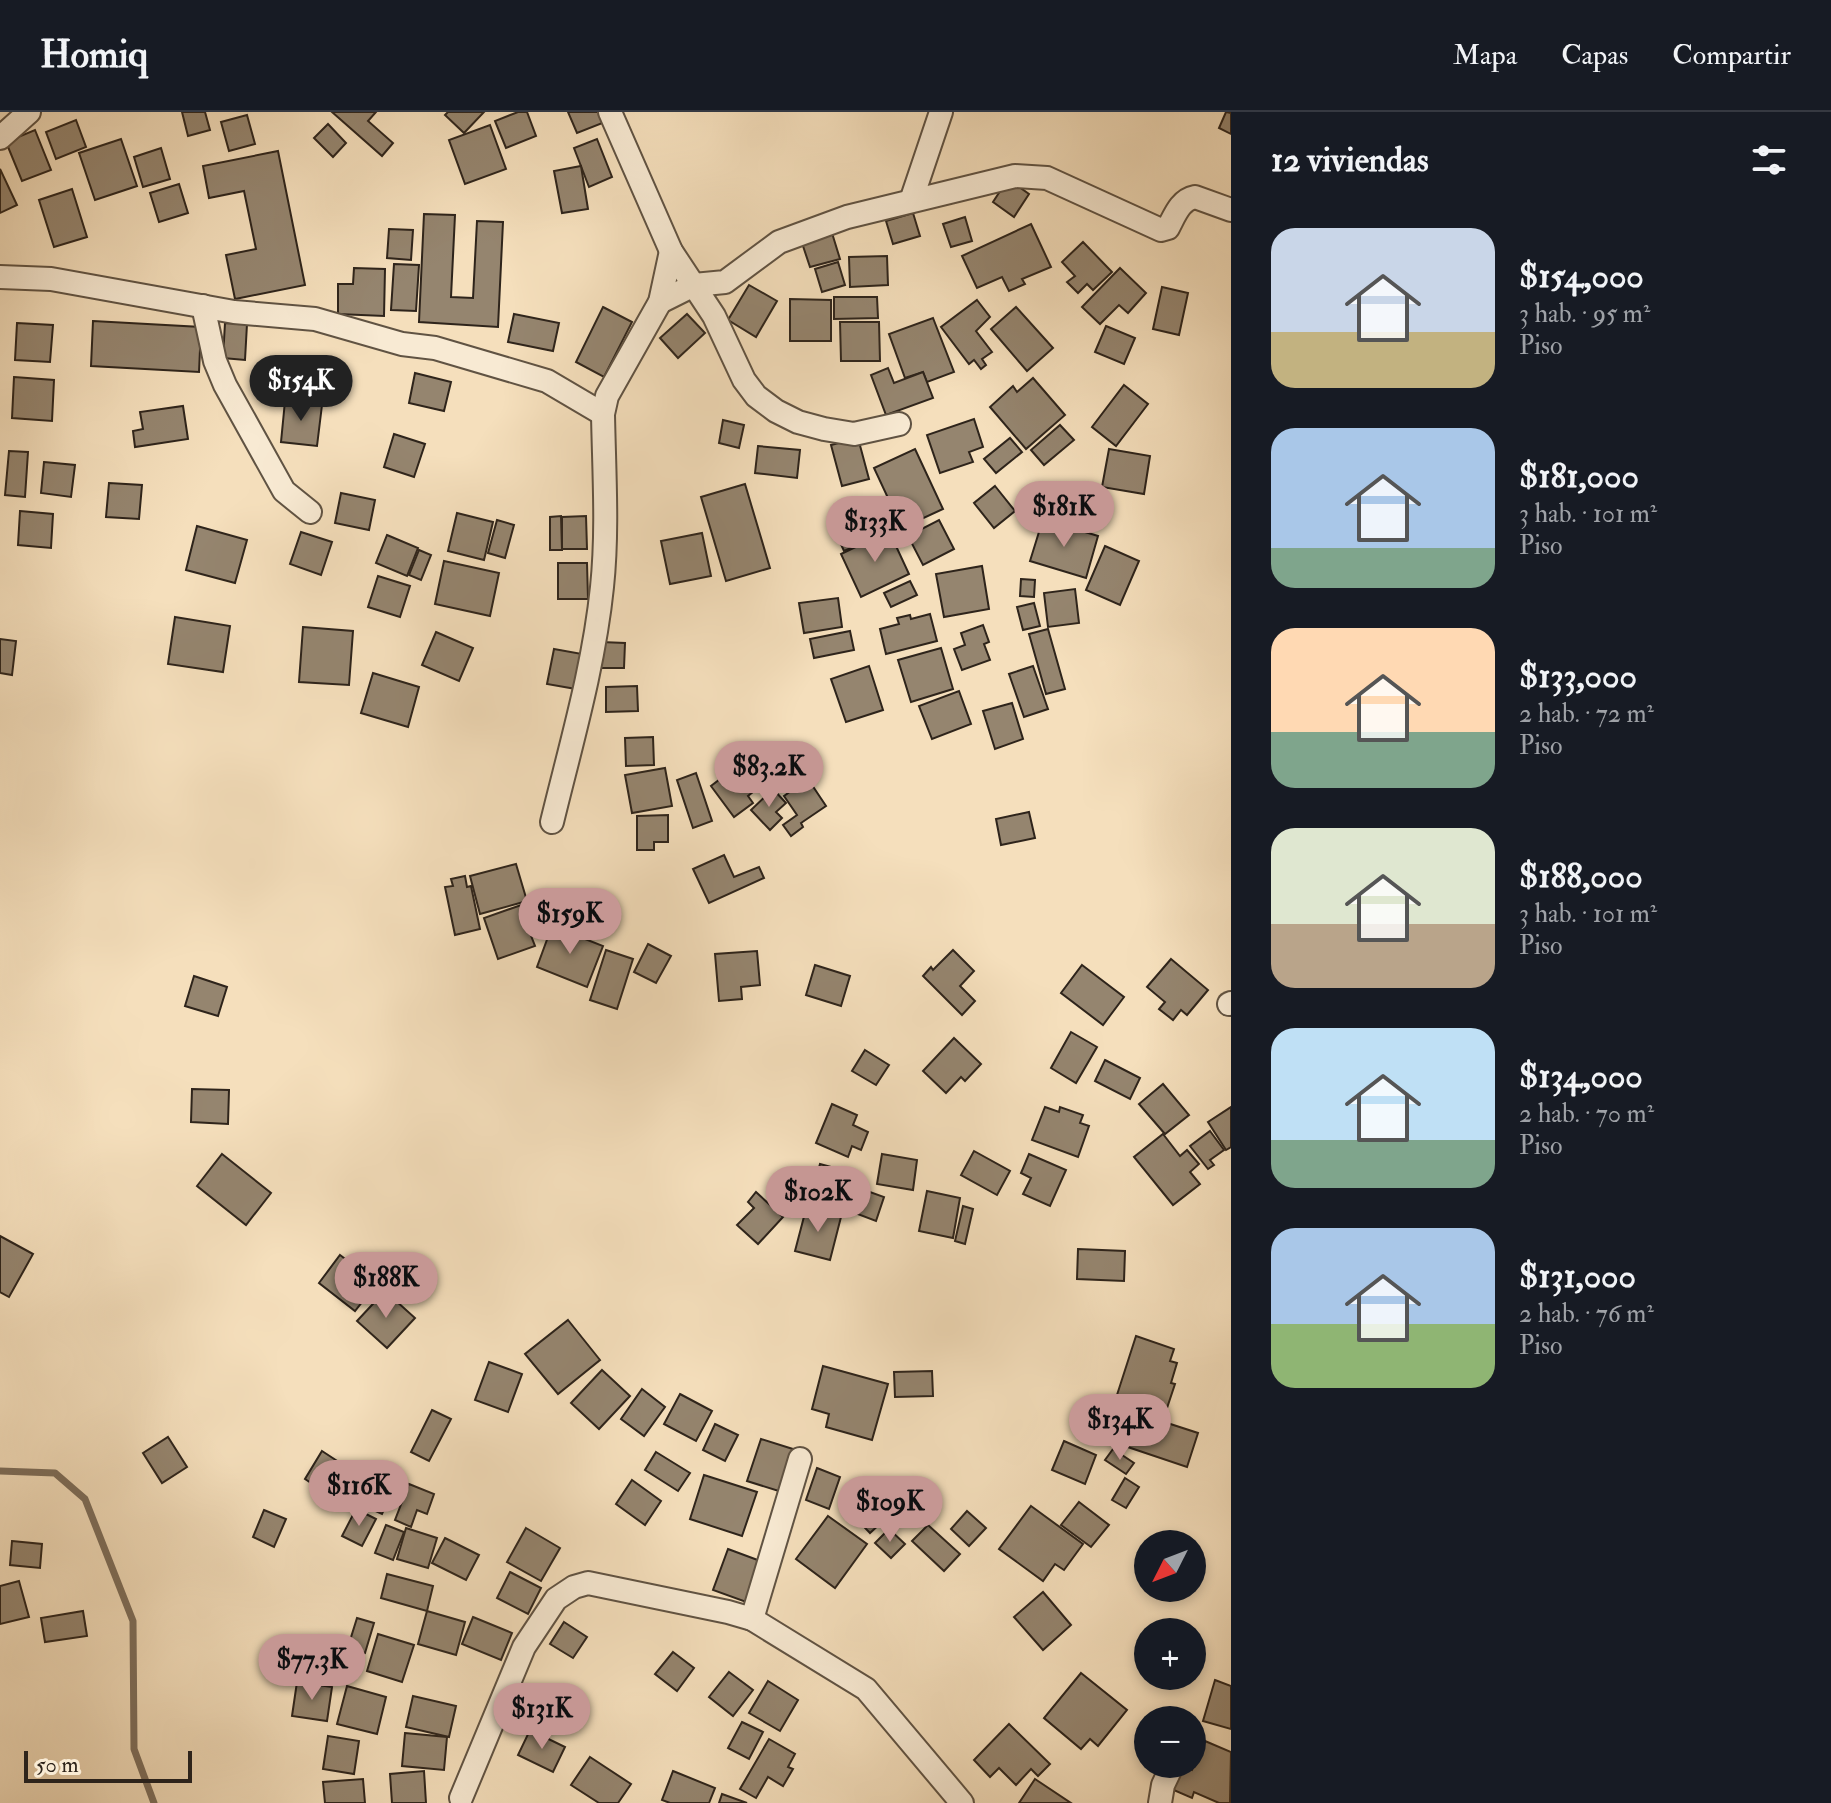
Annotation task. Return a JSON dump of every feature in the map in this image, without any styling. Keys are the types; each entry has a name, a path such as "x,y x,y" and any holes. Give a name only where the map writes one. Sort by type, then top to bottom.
{"street":[{"path":"0,138 29,112"},
{"path":"610,112 671,251 722,332 744,380 756,396 798,422 854,434 899,424"},
{"path":"911,201 941,112"},
{"path":"660,302 694,285 725,282 779,242 847,217 1015,176 1047,178 1161,230 1168,228 1182,203 1190,198 1231,210"},
{"path":"552,822 592,655 602,586 603,414 607,396 660,302 671,251"},
{"path":"0,277 51,279 192,306 315,319 402,344 435,348 547,381 603,414"},
{"path":"203,306 215,361 225,385 284,491 310,512"},
{"path":"752,1619 800,1459"},
{"path":"461,1798 524,1647 556,1599 574,1587 588,1583 752,1619 866,1689 962,1803"},
{"path":"1160,1803 1166,1778"}],"building":[{"path":"182,112 205,112 210,130 188,136"},
{"path":"332,112 376,112 368,121 393,143 382,156"},
{"path":"448,112 484,112 464,133 445,115"},
{"path":"518,112 527,112 536,136 506,148 495,121"},
{"path":"568,112 600,112 605,122 577,133"},
{"path":"1226,112 1231,113 1231,134 1219,128"},
{"path":"247,115 255,144 229,151 221,122"},
{"path":"76,120 86,147 56,159 46,132"},
{"path":"328,124 346,143 333,157 314,138"},
{"path":"490,125 506,169 465,184 449,140"},
{"path":"35,130 51,170 22,181 6,142"},
{"path":"121,139 137,186 95,200 79,153"},
{"path":"597,139 612,177 589,187 574,148"},
{"path":"161,148 170,179 143,187 134,157"},
{"path":"278,151 305,285 235,299 226,255 256,249 244,191 209,198 203,166"},
{"path":"581,166 588,209 562,213 554,171"},
{"path":"0,169 17,205 0,213"},
{"path":"1008,179 1029,194 1014,217 993,202"},
{"path":"179,184 188,213 159,222 150,193"},
{"path":"72,189 87,237 54,247 39,200"},
{"path":"913,213 920,236 893,244 886,221"},
{"path":"424,214 455,215 451,297 473,298 477,221 503,222 498,327 419,322"},
{"path":"965,217 972,241 951,247 943,224"},
{"path":"1031,224 1051,267 1022,279 1025,284 1009,291 1002,277 977,288 962,256"},
{"path":"389,229 413,230 411,260 387,258"},
{"path":"832,233 840,259 810,267 802,243"},
{"path":"1083,242 1112,272 1093,290 1087,284 1078,293 1067,282 1075,276 1062,262"},
{"path":"887,256 888,285 850,287 849,257"},
{"path":"838,262 845,285 822,292 815,269"},
{"path":"394,264 419,265 416,311 391,310"},
{"path":"354,268 385,269 384,316 338,314 338,284 353,284"},
{"path":"1120,268 1146,293 1128,313 1119,305 1100,324 1082,307"},
{"path":"749,285 777,301 756,337 728,320"},
{"path":"1162,287 1188,293 1179,335 1153,329"},
{"path":"834,297 877,297 878,318 834,319"},
{"path":"790,299 831,300 831,341 790,341"},
{"path":"977,300 990,317 976,331 992,352 982,359 986,365 981,369 974,360 969,364 941,327"},
{"path":"603,307 632,322 604,377 576,362"},
{"path":"1016,307 1053,348 1027,371 991,329"},
{"path":"514,314 559,323 553,351 508,342"},
{"path":"687,314 705,333 678,358 660,338"},
{"path":"933,318 954,372 927,382 923,372 905,378 889,334"},
{"path":"93,321 201,327 199,372 91,366"},
{"path":"840,322 879,322 880,361 841,361"},
{"path":"17,323 53,325 50,362 15,360"},
{"path":"225,323 247,324 245,360 223,358"},
{"path":"1106,326 1135,338 1124,364 1095,352"},
{"path":"888,368 894,383 923,372 933,398 886,415 871,375"},
{"path":"415,373 451,382 444,411 409,403"},
{"path":"14,377 54,380 52,421 12,418"},
{"path":"1033,378 1065,415 1026,449 990,407 1013,386 1017,392"},
{"path":"1124,385 1148,404 1116,446 1092,427"},
{"path":"285,401 322,405 317,446 281,442"},
{"path":"183,406 188,439 135,447 133,431 143,429 140,412"},
{"path":"974,419 983,447 969,452 973,462 940,473 927,435"},
{"path":"723,420 744,425 739,448 719,443"},
{"path":"1060,425 1074,440 1044,465 1031,450"},
{"path":"394,434 425,444 414,477 384,467"},
{"path":"858,438 869,479 842,486 831,445"},
{"path":"1010,438 1022,452 996,473 984,459"},
{"path":"758,446 800,450 797,478 755,473"},
{"path":"915,449 943,509 902,528 874,468"},
{"path":"1109,449 1150,456 1144,494 1102,487"},
{"path":"9,451 28,452 25,497 5,495"},
{"path":"44,462 75,465 71,497 41,493"},
{"path":"109,483 142,485 139,519 106,517"},
{"path":"745,484 770,568 726,581 701,497"},
{"path":"995,486 1015,511 994,528 974,503"},
{"path":"341,493 375,500 369,530 335,523"},
{"path":"854,508 869,540 844,551 830,520"},
{"path":"20,511 53,514 51,548 18,545"},
{"path":"457,513 493,522 484,560 448,551"},
{"path":"561,516 562,550 550,550 550,517"},
{"path":"586,516 587,549 562,549 562,517"},
{"path":"1043,519 1098,536 1086,578 1030,561"},
{"path":"497,520 514,525 505,558 488,553"},
{"path":"939,520 954,549 923,565 908,536"},
{"path":"197,526 247,540 235,583 186,570"},
{"path":"889,531 909,574 861,597 841,554"},
{"path":"301,532 332,542 321,575 290,564"},
{"path":"702,533 711,576 670,584 661,541"},
{"path":"387,535 418,548 407,576 376,563"},
{"path":"1105,546 1139,561 1120,605 1086,590"},
{"path":"419,550 431,555 421,580 409,575"},
{"path":"444,561 499,573 490,616 435,604"},
{"path":"558,563 587,563 588,599 558,599"},
{"path":"982,566 989,609 944,617 936,574"},
{"path":"378,576 410,586 400,617 368,607"},
{"path":"1021,579 1035,580 1034,597 1020,596"},
{"path":"910,581 917,595 891,607 884,593"},
{"path":"1075,589 1079,623 1048,627 1044,593"},
{"path":"838,598 842,627 804,633 799,603"},
{"path":"1034,603 1040,626 1023,630 1017,607"},
{"path":"930,614 937,641 886,654 880,629 899,624 897,618 910,615 911,619"},
{"path":"175,617 230,626 223,672 168,664"},
{"path":"983,625 989,642 984,644 990,660 962,670 954,649 965,645 961,633"},
{"path":"303,627 353,631 349,685 299,682"},
{"path":"1048,629 1065,689 1046,694 1029,634"},
{"path":"850,631 854,650 814,658 810,639"},
{"path":"436,632 473,648 459,681 422,665"},
{"path":"0,639 16,641 12,675 0,673"},
{"path":"601,642 625,643 624,668 601,668"},
{"path":"941,648 953,689 911,702 898,660"},
{"path":"554,649 582,654 576,689 547,684"},
{"path":"869,666 883,710 846,722 831,679"},
{"path":"1033,666 1048,709 1024,717 1009,674"},
{"path":"373,673 419,687 408,727 361,713"},
{"path":"637,686 638,711 606,712 606,687"},
{"path":"959,691 971,724 932,739 919,706"},
{"path":"1012,703 1023,739 995,749 983,711"},
{"path":"653,737 654,765 626,766 625,738"},
{"path":"736,767 754,791 748,796 753,803 734,817 711,786"},
{"path":"665,768 672,806 632,813 625,775"},
{"path":"696,773 712,821 693,828 677,780"},
{"path":"808,779 826,806 801,823 803,827 791,836 783,825 797,815 784,796"},
{"path":"773,789 786,803 776,812 782,818 770,830 751,810"},
{"path":"1029,812 1035,838 1001,845 996,819"},
{"path":"668,815 668,842 654,842 654,850 637,850 637,816"},
{"path":"724,855 734,877 759,867 764,878 709,903 693,869"},
{"path":"516,864 527,901 480,914 470,876"},
{"path":"465,876 467,887 471,886 480,929 455,935 445,887 453,886 451,879"},
{"path":"527,903 535,926 528,928 535,946 498,959 484,918"},
{"path":"552,926 603,946 587,987 537,967"},
{"path":"648,944 671,956 656,983 634,972"},
{"path":"606,950 633,959 617,1009 590,1000"},
{"path":"953,950 974,971 960,986 975,1001 962,1015 923,976"},
{"path":"757,951 760,985 741,987 742,999 719,1001 715,954"},
{"path":"1171,959 1208,990 1187,1015 1181,1010 1173,1020 1159,1009 1165,1002 1147,987"},
{"path":"815,965 850,976 841,1006 806,995"},
{"path":"1082,965 1124,997 1103,1025 1061,993"},
{"path":"194,976 227,987 218,1016 185,1006"},
{"path":"1071,1032 1097,1047 1076,1083 1051,1068"},
{"path":"954,1038 981,1064 965,1081 961,1077 946,1093 923,1071"},
{"path":"865,1050 889,1065 876,1085 852,1071"},
{"path":"1105,1060 1140,1078 1130,1099 1095,1081"},
{"path":"1163,1084 1189,1115 1165,1134 1139,1104"},
{"path":"192,1089 229,1090 228,1124 191,1122"},
{"path":"832,1104 857,1115 853,1125 868,1132 861,1150 852,1146 848,1157 816,1143"},
{"path":"1045,1107 1059,1112 1060,1107 1083,1115 1080,1123 1089,1126 1078,1157 1032,1140"},
{"path":"1231,1107 1231,1147 1226,1150 1208,1122"},
{"path":"1210,1131 1224,1150 1210,1160 1214,1165 1208,1169 1190,1146"},
{"path":"1163,1134 1180,1156 1187,1150 1199,1164 1190,1172 1200,1184 1173,1205 1134,1157"},
{"path":"974,1151 1010,1171 997,1195 961,1175"},
{"path":"222,1154 271,1193 246,1225 197,1186"},
{"path":"882,1154 917,1160 913,1190 877,1184"},
{"path":"1029,1154 1066,1170 1050,1206 1023,1194 1031,1178 1021,1173"},
{"path":"820,1164 853,1173 846,1198 813,1189"},
{"path":"856,1187 884,1197 876,1221 847,1210"},
{"path":"927,1191 960,1198 953,1238 919,1231"},
{"path":"756,1192 783,1217 758,1244 737,1225 754,1208 748,1202"},
{"path":"963,1206 973,1209 965,1244 955,1241"},
{"path":"806,1209 841,1217 830,1260 795,1251"},
{"path":"0,1236 33,1254 9,1297 0,1292"},
{"path":"1078,1249 1125,1251 1124,1281 1077,1279"},
{"path":"340,1255 377,1283 355,1311 319,1283"},
{"path":"385,1291 415,1318 387,1348 357,1321"},
{"path":"568,1320 600,1360 558,1394 525,1354"},
{"path":"1136,1336 1174,1349 1170,1361 1177,1363 1171,1383 1175,1384 1165,1414 1116,1398"},
{"path":"489,1362 522,1374 508,1412 475,1400"},
{"path":"823,1366 888,1384 872,1440 826,1427 829,1414 812,1409"},
{"path":"602,1370 630,1396 599,1429 571,1403"},
{"path":"932,1371 933,1396 895,1397 894,1372"},
{"path":"642,1389 665,1407 644,1436 621,1419"},
{"path":"680,1394 712,1411 696,1441 664,1424"},
{"path":"1118,1407 1198,1433 1187,1467 1107,1440"},
{"path":"432,1410 451,1419 429,1461 411,1452"},
{"path":"715,1424 738,1435 725,1461 703,1450"},
{"path":"168,1437 187,1467 162,1483 143,1453"},
{"path":"761,1439 796,1450 782,1492 747,1481"},
{"path":"1064,1441 1096,1455 1085,1484 1052,1470"},
{"path":"1113,1449 1134,1463 1126,1474 1105,1460"},
{"path":"322,1451 351,1470 334,1498 305,1479"},
{"path":"656,1452 690,1473 678,1491 645,1470"},
{"path":"365,1467 397,1480 382,1514 351,1500"},
{"path":"817,1468 840,1477 829,1509 806,1500"},
{"path":"704,1475 757,1492 742,1536 690,1519"},
{"path":"1125,1478 1139,1487 1126,1508 1112,1500"},
{"path":"632,1480 661,1501 645,1525 616,1504"},
{"path":"409,1484 434,1494 427,1514 417,1510 411,1527 395,1520"},
{"path":"873,1487 895,1510 870,1533 848,1510"},
{"path":"1079,1502 1109,1525 1091,1547 1061,1525"},
{"path":"1031,1506 1083,1544 1064,1570 1055,1564 1043,1581 999,1549"},
{"path":"356,1509 376,1519 362,1546 342,1536"},
{"path":"264,1510 286,1519 274,1547 253,1537"},
{"path":"967,1511 986,1528 969,1546 951,1529"},
{"path":"828,1516 867,1544 835,1588 796,1559"},
{"path":"386,1525 404,1532 393,1560 375,1553"},
{"path":"928,1525 960,1554 944,1571 912,1541"},
{"path":"406,1528 437,1538 428,1568 397,1559"},
{"path":"526,1528 560,1548 541,1581 507,1562"},
{"path":"889,1529 905,1544 891,1558 875,1543"},
{"path":"445,1538 479,1555 466,1580 432,1563"},
{"path":"12,1541 42,1544 40,1568 10,1565"},
{"path":"728,1549 763,1562 749,1603 713,1590"},
{"path":"510,1572 541,1588 528,1614 497,1598"},
{"path":"387,1574 433,1586 427,1611 381,1598"},
{"path":"19,1581 29,1617 0,1624 0,1586"},
{"path":"1043,1592 1071,1625 1043,1650 1014,1617"},
{"path":"83,1611 87,1636 45,1642 41,1618"},
{"path":"427,1611 465,1622 456,1655 418,1644"},
{"path":"473,1617 512,1633 501,1660 462,1644"},
{"path":"357,1618 374,1623 365,1653 348,1647"},
{"path":"564,1622 587,1637 573,1658 550,1644"},
{"path":"378,1634 414,1645 402,1682 367,1671"},
{"path":"673,1652 694,1668 677,1691 655,1674"},
{"path":"729,1672 753,1690 733,1716 709,1697"},
{"path":"1081,1673 1127,1710 1098,1746 1090,1739 1081,1749 1044,1718"},
{"path":"1215,1680 1231,1686 1231,1729 1206,1722"},
{"path":"768,1681 798,1700 780,1731 749,1713"},
{"path":"297,1682 332,1687 327,1721 292,1716"},
{"path":"347,1686 386,1697 377,1734 337,1724"},
{"path":"413,1696 456,1706 449,1737 406,1727"},
{"path":"742,1722 763,1732 749,1759 728,1748"},
{"path":"1009,1724 1050,1764 1038,1776 1031,1769 1016,1785 999,1768 990,1777 974,1760"},
{"path":"530,1730 565,1747 553,1772 518,1755"},
{"path":"405,1733 447,1737 444,1770 402,1766"},
{"path":"328,1736 359,1741 354,1774 323,1769"},
{"path":"769,1739 795,1754 788,1767 793,1769 783,1786 768,1777 756,1798 740,1789"},
{"path":"1206,1741 1231,1752 1230,1803 1219,1803 1194,1792 1192,1798 1169,1788 1173,1778 1206,1778"},
{"path":"590,1757 631,1784 618,1803 599,1803 571,1785"},
{"path":"424,1771 426,1803 392,1803 390,1774"},
{"path":"673,1771 715,1788 709,1803 670,1803 662,1800"},
{"path":"363,1779 365,1803 325,1803 323,1782"},
{"path":"1035,1779 1071,1803 1019,1803"},
{"path":"722,1794 747,1803 719,1803"}],"waterway":[{"path":"0,1471 55,1473 85,1499 133,1621 134,1749 154,1803"}]}
